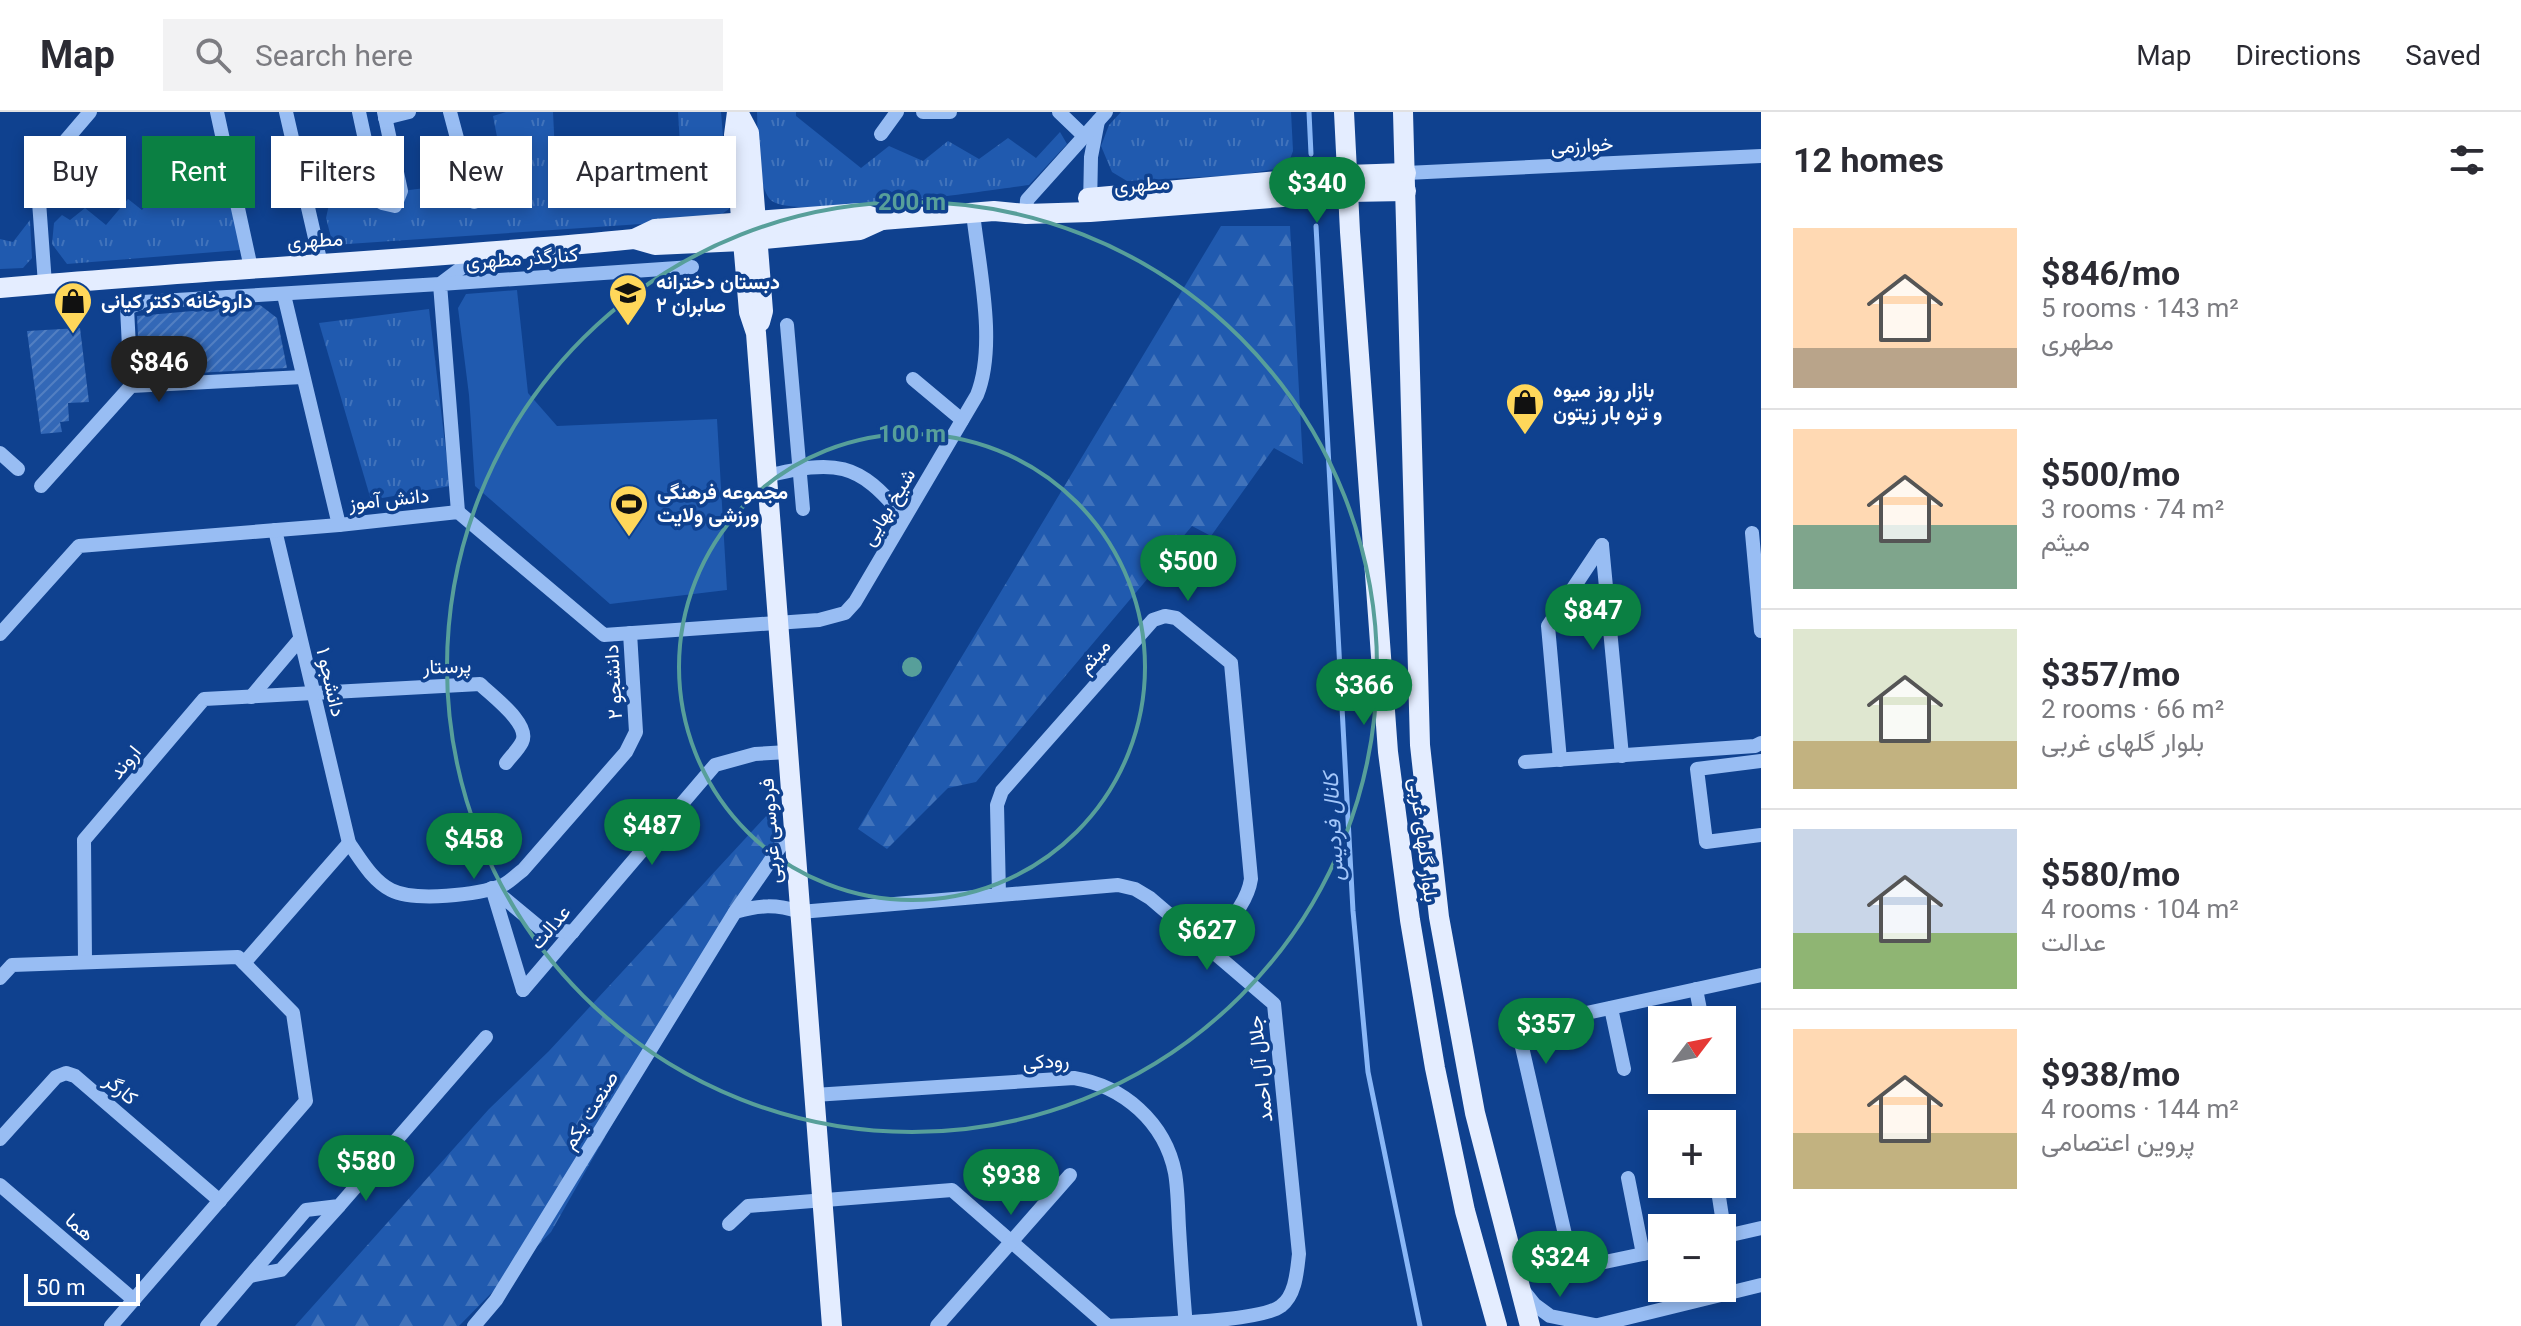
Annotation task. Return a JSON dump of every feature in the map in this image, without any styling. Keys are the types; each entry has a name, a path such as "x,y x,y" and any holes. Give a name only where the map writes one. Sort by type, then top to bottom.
{"main road":[{"name":"فردوسی غربی","path":"738,112 734,135 749,231 749,312 756,333 832,1326"},
{"name":"بلوار گلهای غربی","path":"1344,112 1387,736 1410,920 1435,1068 1465,1211 1497,1326"},
{"name":"بلوار گلهای غربی","path":"1403,112 1420,745 1439,917 1475,1113 1530,1326"},
{"name":"مطهری","path":"0,288 480,254 634,239 655,245 749,231 860,230 882,220 1027,207 1302,195 1347,183 1406,182"},
{"path":"1090,205 1347,183"},
{"path":"1302,195 1330,207 1350,232"}],"street":[{"path":"45,284 37,174 90,112"},
{"path":"217,112 251,268"},
{"path":"286,112 321,264"},
{"path":"359,112 375,186 382,203 395,206 401,191 385,115 409,112"},
{"path":"450,112 456,136"},
{"path":"881,134 897,112"},
{"path":"923,112 950,112"},
{"path":"1059,112 1083,135"},
{"path":"1027,207 1083,135 1102,116"},
{"path":"1090,205 1092,150 1102,116"},
{"name":"خوارزمی","path":"1406,182 1761,156"},
{"name":"شیخ بهایی","path":"777,623 819,620 845,613 855,602 985,376 988,349 984,212"},
{"path":"41,486 131,386 127,308 143,302 440,284 480,254"},
{"name":"کنارگذر مطهری","path":"458,512 440,284 692,267"},
{"path":"284,295 339,525"},
{"path":"787,325 803,509"},
{"path":"131,386 303,377"},
{"path":"913,379 962,420"},
{"path":"0,453 18,469"},
{"path":"766,476 801,468 832,466 853,470 884,493 904,518"},
{"name":"دانش آموز","path":"0,634 79,546 458,512 604,635 777,623"},
{"name":"دانشجو ۱","path":"275,530 349,843"},
{"path":"1752,533 1761,631"},
{"path":"1560,760 1548,626 1602,545 1622,756"},
{"name":"میثم","path":"999,895 997,805 1002,791 1153,620 1165,616 1176,618 1231,663 1233,679 1251,879 1243,902 1208,947"},
{"name":"دانشجو ۲","path":"349,843 368,872 390,890 414,896 506,884 523,870 626,752 636,732 630,633"},
{"path":"251,697 300,639"},
{"name":"پرستار","path":"313,694 480,684 524,730 523,741 506,763"},
{"name":"اروند","path":"85,962 84,840 204,699 313,694"},
{"path":"1525,762 1755,746 1761,743"},
{"name":"عدالت","path":"492,888 523,990 715,765 755,754 788,752"},
{"path":"1761,761 1697,769 1706,842 1761,835"},
{"name":"صنعت یکم","path":"474,1326 496,1300 735,912 793,828"},
{"path":"244,963 349,843"},
{"name":"جلال آل احمد","path":"729,1224 748,1206 952,1190 1108,1326 1250,1322 1282,1306 1291,1293 1299,1254 1274,1004 1150,898 1135,889 1118,885 800,912"},
{"path":"492,888 540,928 573,932"},
{"path":"735,912 758,906 783,906 800,912"},
{"path":"0,978 6,959 85,962 238,957 293,1013 306,1101 111,1326"},
{"path":"1648,1253 1600,1263 1583,1262 1569,1252 1522,1047 1522,1032 1536,1024 1761,975"},
{"path":"1696,989 1699,1006"},
{"path":"1611,1008 1624,1069"},
{"path":"250,1276 281,1270 486,1037"},
{"name":"کارگر","path":"0,1139 56,1077 66,1073 75,1076 220,1201"},
{"name":"رودکی","path":"814,1095 1074,1078 1114,1089 1134,1103 1153,1123 1175,1172 1186,1323"},
{"path":"937,1326 1070,1175"},
{"path":"1628,1178 1643,1254"},
{"name":"هما","path":"0,1185 134,1300"},
{"path":"207,1326 306,1210 339,1206"},
{"path":"1736,1234 1761,1228"},
{"path":"1519,1287 1550,1316 1594,1326 1761,1285"}],"green space":[{"path":"506,112 553,112 554,136 548,136 548,208 729,209 715,219 333,245 326,218 328,208 404,208 404,191 420,189 420,208 532,208 532,136 497,136 493,116"},
{"path":"678,112 721,112 723,136 679,136"},
{"path":"757,112 796,112 796,116 861,168 889,146 923,161 948,141 979,159 1008,138 1036,158 1060,132 1067,144 1029,185 854,206 788,206 772,201 763,185"},
{"path":"1121,112 1291,112 1293,151 1287,167 1240,175 1127,181 1112,172 1101,146 1109,125"},
{"path":"128,199 142,210 236,208 243,246 240,250 67,264 52,244 54,223 62,215 70,220 85,208 106,225 120,208 126,208"},
{"path":"30,220 32,258 23,268 0,269 0,239 13,242"},
{"path":"1221,226 1290,226 1303,464 1274,448 1211,536 1192,526 976,782 948,788 887,849 858,829"},
{"name":"مجموعه فرهنگی ورزشی ولایت","path":"517,290 528,393 557,426 717,419 727,590 610,604 475,486 469,395 458,308 466,294"},
{"path":"429,309 450,486 371,500 319,323"},
{"path":"768,814 779,843 639,1077 551,1232 459,1326 295,1326 489,1109 549,1051"}],"building":[{"path":"260,305 277,318 287,368 140,376 137,316"},
{"path":"80,328 89,402 68,403 69,421 60,422 62,432 41,434 27,331"}],"waterway":[{"name":"کانال فردیس","path":"1309,112 1311,154"},
{"name":"کانال فردیس","path":"1316,226 1353,911 1368,1072 1420,1326"}],"place":[{"name":"دبستان دخترانه صابران ۲","path":"628,327"},
{"name":"داروخانه دکتر کیانی","path":"73,335"},
{"name":"بازار روز میوه و تره بار زیتون","path":"1525,436"},
{"name":"مجموعه فرهنگی ورزشی ولایت","path":"629,538"}]}
